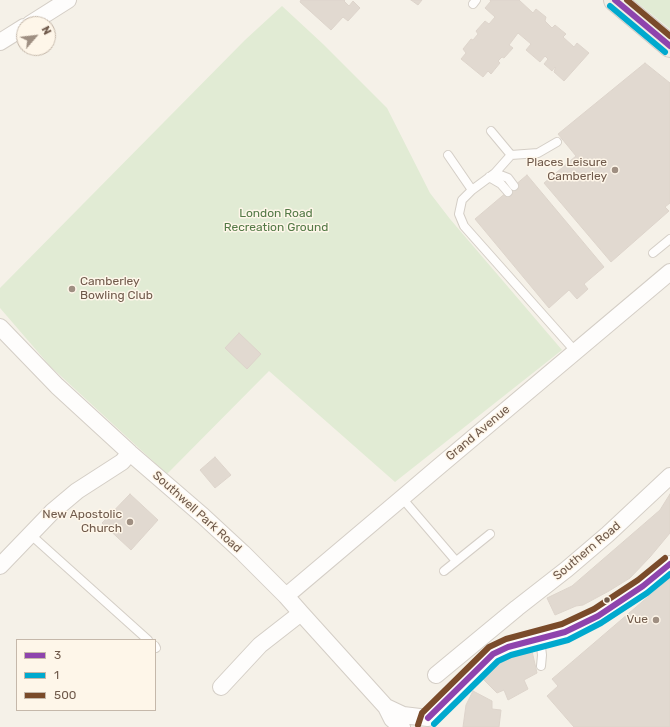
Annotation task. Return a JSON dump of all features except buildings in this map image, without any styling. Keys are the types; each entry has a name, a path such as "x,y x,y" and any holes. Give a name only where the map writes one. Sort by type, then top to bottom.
{"main road":[{"path":"615,0 670,46"}],"street":[{"path":"42,16 62,2"},
{"path":"0,42 16,33"},
{"name":"Grand Avenue","path":"286,596 670,272"},
{"name":"Southwell Park Road","path":"0,327 57,386 243,553 286,596 386,707 392,719 402,727"},
{"path":"1,564 52,512 77,490 122,462 130,453"},
{"name":"Southern Road","path":"436,675 567,569 608,534 670,476"},
{"path":"427,723 461,685 494,654 508,647 566,632 598,616 643,586 670,564"},
{"path":"222,687 260,645 301,613"},
{"path":"501,622 508,647"},
{"name":"Southwell Park Road","path":"386,707 403,715 427,723"}],"lane":[{"path":"491,131 511,155"},
{"path":"557,142 538,153 511,155 492,175 472,190 462,200 459,214 464,226 575,351"},
{"path":"448,155 472,190"},
{"path":"492,175 501,184 511,189"},
{"path":"653,253 670,239"},
{"path":"402,498 456,561"},
{"path":"31,534 147,639"},
{"path":"444,572 490,534"},
{"path":"540,639 542,655 541,666"}],"green space":[{"path":"634,0 670,0 670,29"},
{"name":"London Road Recreation Ground","path":"282,6 323,44 387,108 430,193 450,219 562,350 395,482 269,371 167,474 50,366 0,308 0,288 245,40"}],"transit line":[{"name":"3","path":"615,0 670,46"},
{"name":"500","path":"627,0 670,36"},
{"name":"1","path":"610,6 665,52"},
{"name":"500","path":"418,725 422,713 489,647 506,639 562,624 594,609 638,580 665,558"},
{"name":"3","path":"428,718 493,654 508,647 565,632 598,616 643,586 670,564"},
{"name":"1","path":"434,724 498,661 511,655 568,640 601,623 647,593 670,574"}],"place":[{"name":"Places Leisure Camberley","path":"615,170"},
{"name":"Camberley Bowling Club","path":"72,289"},
{"name":"New Apostolic Church","path":"130,522"},
{"name":"Vue","path":"656,620"}]}
